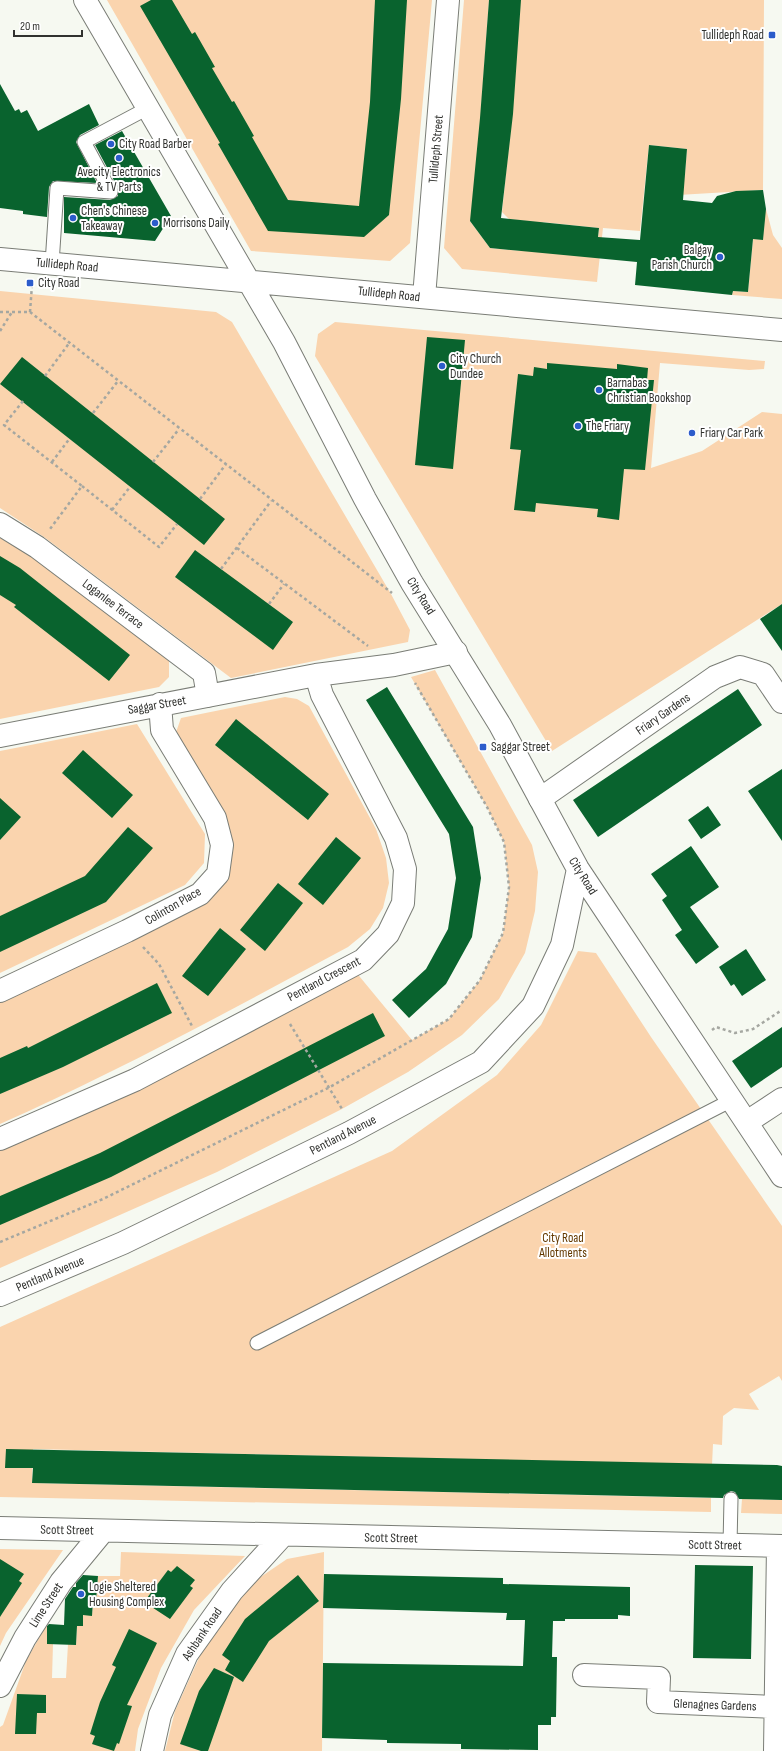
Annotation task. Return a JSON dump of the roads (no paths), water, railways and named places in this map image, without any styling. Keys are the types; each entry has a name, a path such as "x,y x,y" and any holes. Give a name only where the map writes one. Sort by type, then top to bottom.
{"street":[{"name":"City Road","path":"85,0 284,342 365,499 412,583 500,725 578,869 782,1176"},
{"name":"Tullideph Street","path":"424,297 448,0"},
{"name":"Tullideph Road","path":"0,259 249,282 326,287 781,330"},
{"name":"Loganlee Terrace","path":"0,524 37,547 204,673 208,696"},
{"name":"Saggar Street","path":"0,736 316,675 394,665 456,652"},
{"name":"Friary Gardens","path":"540,799 715,677 740,667 763,674 782,702"},
{"name":"Pentland Crescent","path":"0,1139 136,1080 363,960 388,934 403,903 405,869 396,838 322,695 316,675"},
{"name":"Colinton Place","path":"0,991 127,931 200,894 218,874 222,845 215,818 162,730 160,704"},
{"name":"Pentland Avenue","path":"0,1295 123,1243 349,1133 481,1062 533,1006 562,946 578,869"},
{"path":"747,1122 782,1099"},
{"name":"Scott Street","path":"0,1528 780,1546"},
{"name":"Lime Street","path":"0,1686 25,1638 61,1582 103,1531"},
{"name":"Ashbank Road","path":"152,1751 160,1715 187,1654 232,1591 283,1535"},
{"path":"775,1751 780,1546"},
{"name":"Glenagnes Gardens","path":"584,1676 659,1678 658,1702 775,1707"}],"lane":[{"path":"43,263 58,188 110,192 84,142 148,108"},
{"path":"257,1343 732,1100"},
{"path":"730,1545 731,1499"}],"place":[{"name":"Tullideph Road","path":"772,35"},
{"name":"City Road Barber","path":"111,144"},
{"name":"Avecity Electronics & TV Parts","path":"119,158"},
{"name":"Chen's Chinese Takeaway","path":"73,218"},
{"name":"Morrisons Daily","path":"155,223"},
{"name":"Balgay Parish Church","path":"720,257"},
{"name":"City Road","path":"30,283"},
{"name":"City Church Dundee","path":"442,366"},
{"name":"Barnabas Christian Bookshop","path":"599,390"},
{"name":"The Friary","path":"578,426"},
{"name":"Friary Car Park","path":"692,433"},
{"name":"Saggar Street","path":"483,747"},
{"name":"Logie Sheltered Housing Complex","path":"81,1594"}],"park label":[{"name":"City Road Allotments","path":"563,1246"}]}
